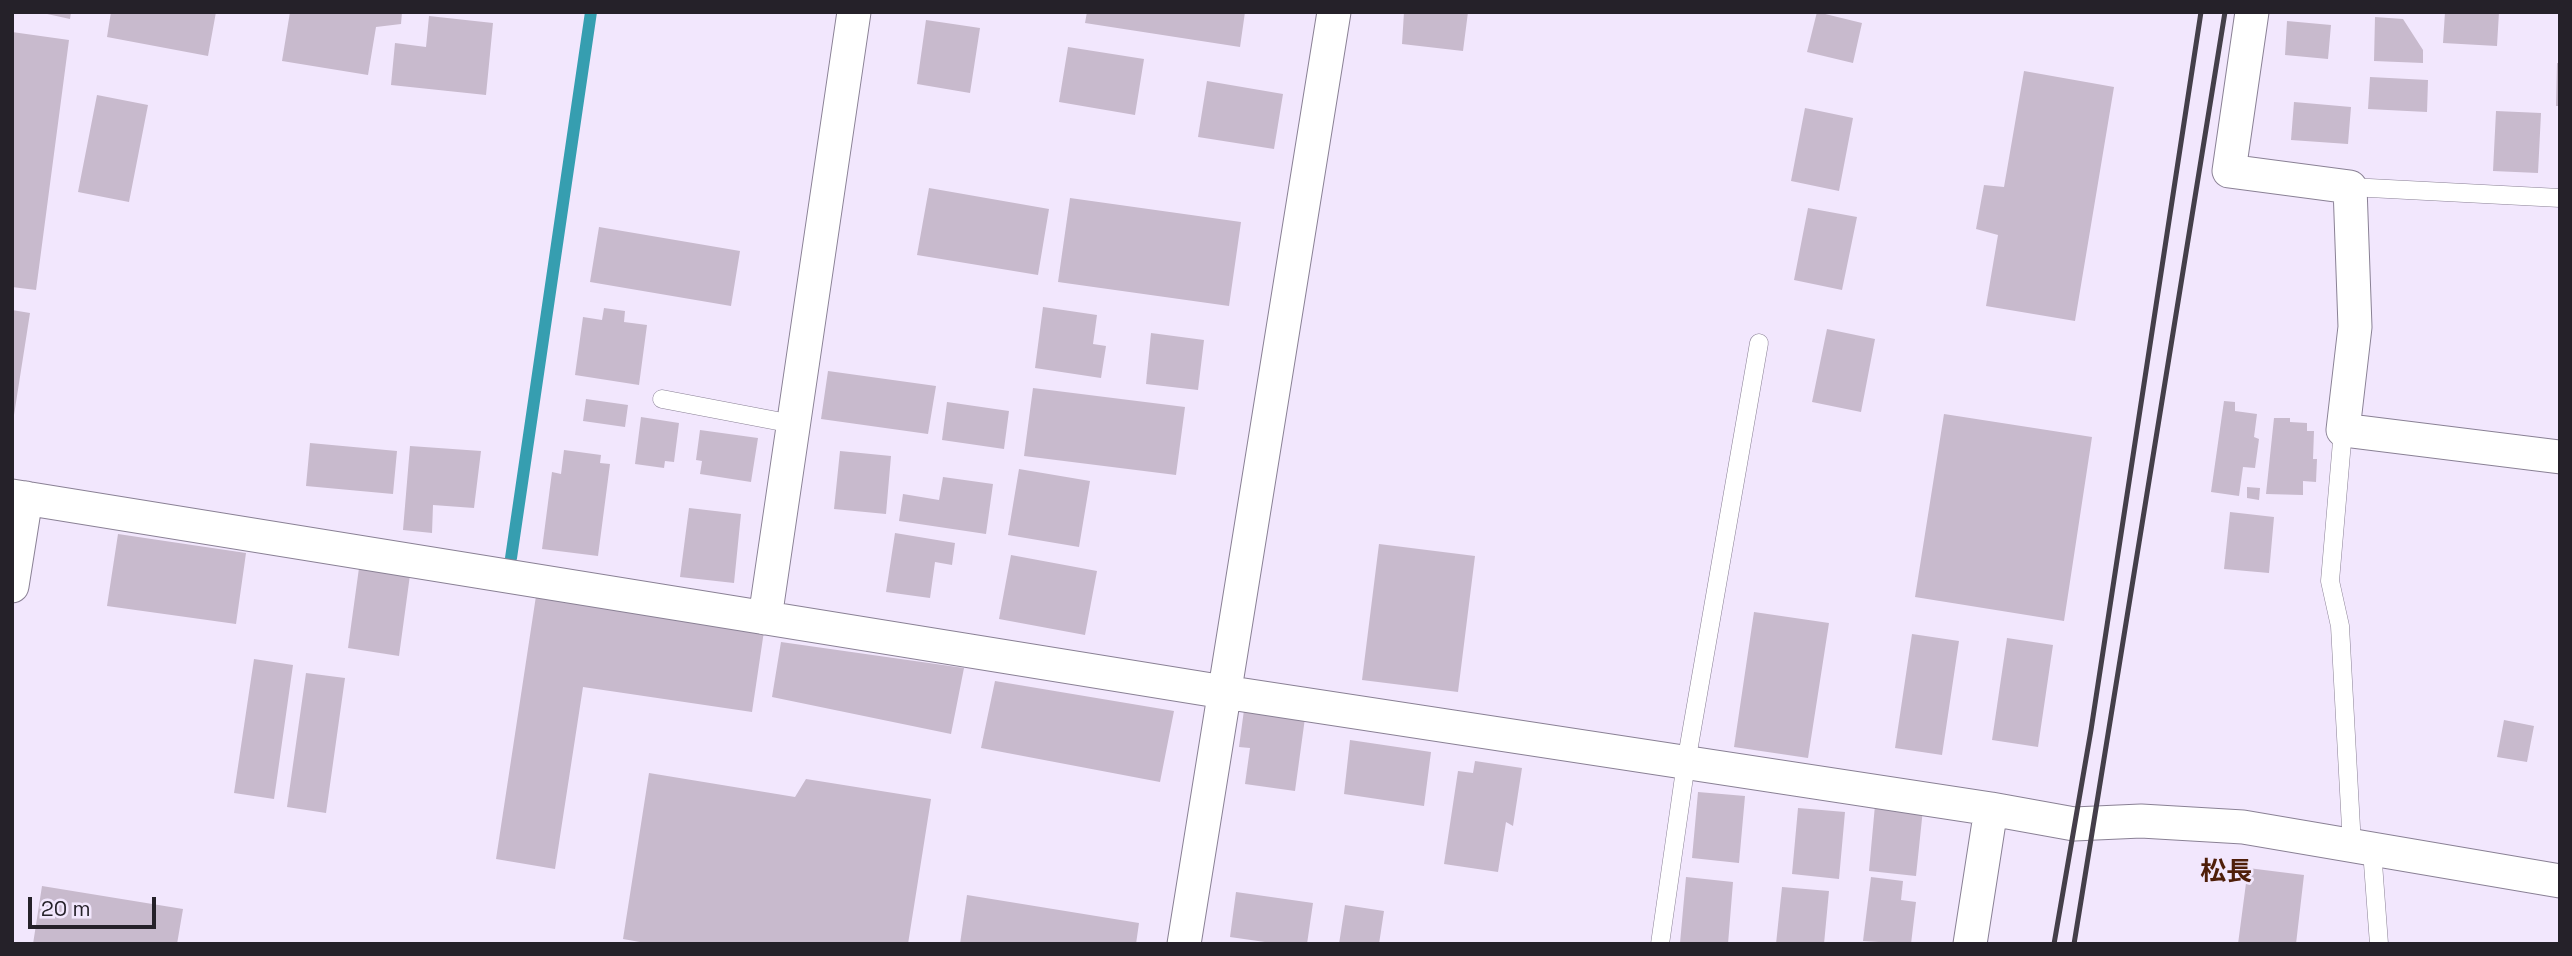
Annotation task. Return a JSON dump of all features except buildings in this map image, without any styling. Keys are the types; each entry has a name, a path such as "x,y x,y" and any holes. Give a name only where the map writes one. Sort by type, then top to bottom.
{"street":[{"path":"765,618 854,12"},
{"path":"1184,944 1334,12"},
{"path":"2252,12 2229,171 2350,187 2355,327 2343,430 2560,457"},
{"path":"12,586 19,497 1224,692 2074,824 2141,821 2243,827 2560,881"},
{"path":"1970,944 1991,809"}],"lane":[{"path":"2350,187 2560,198"},
{"path":"1660,944 1686,763 1759,343"},
{"path":"662,399 793,425"},
{"path":"2343,430 2330,581 2340,626 2362,848 2379,944"}],"waterway":[{"path":"511,558 591,12"}],"railway":[{"path":"2054,944 2091,730 2201,12"},
{"path":"2074,944 2225,12"}],"district":[{"name":"松長","path":"2226,873"}]}
